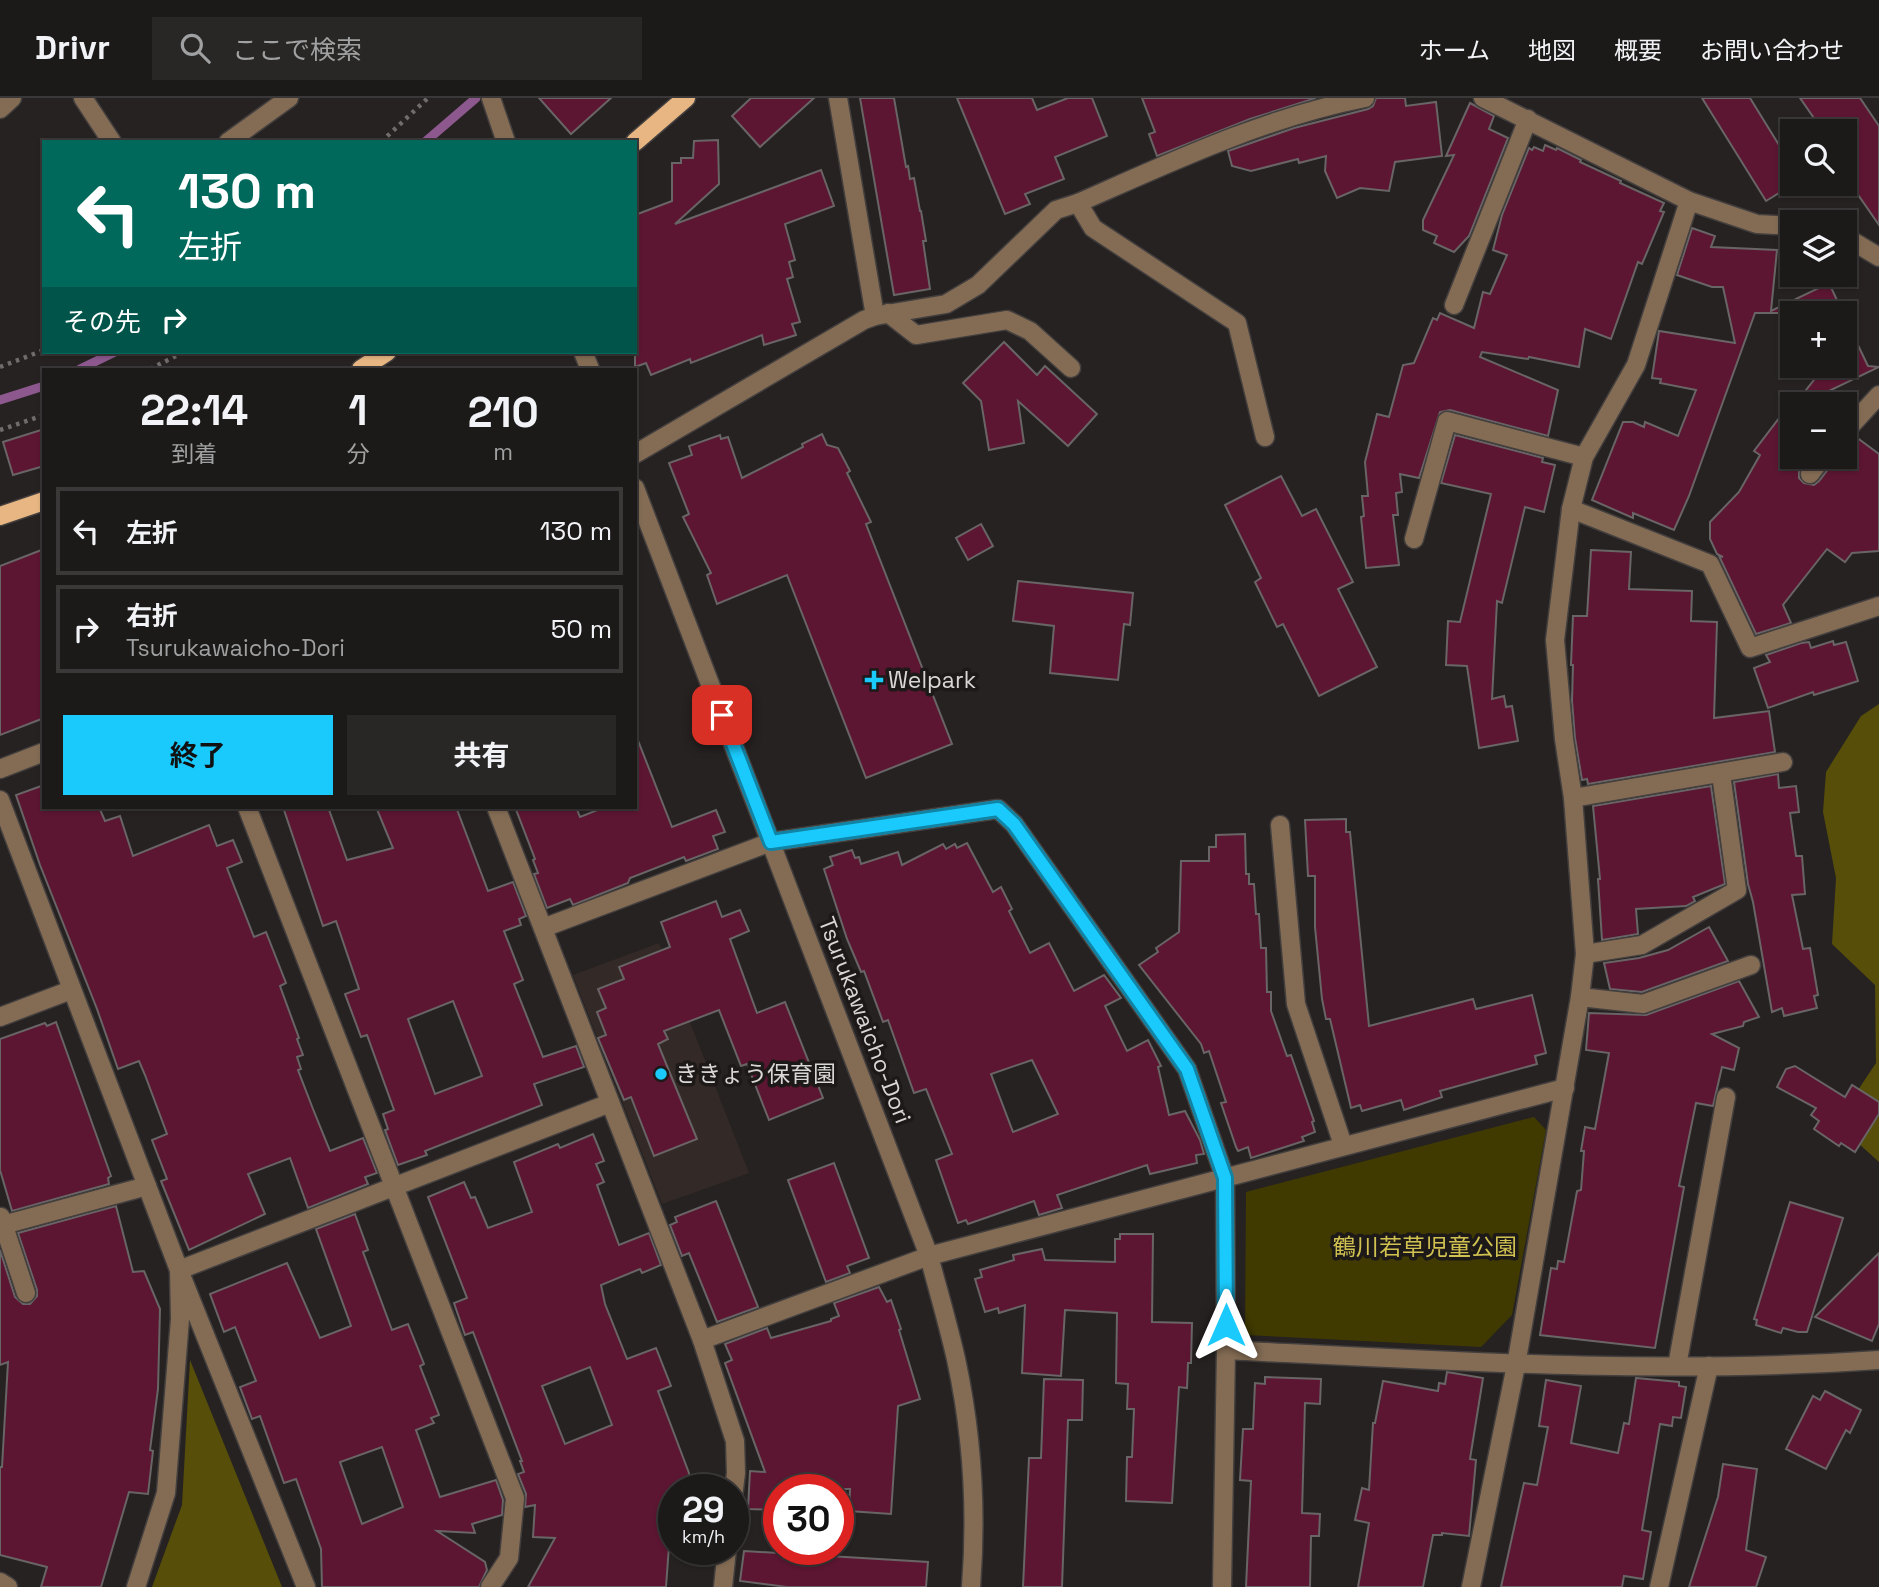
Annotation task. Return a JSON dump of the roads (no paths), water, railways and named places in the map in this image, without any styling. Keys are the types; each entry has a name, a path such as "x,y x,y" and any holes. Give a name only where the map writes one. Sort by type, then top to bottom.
{"main road":[{"path":"637,140 687,98"},
{"path":"363,368 384,354"},
{"path":"0,516 42,502"}],"street":[{"path":"0,108 12,98"},
{"path":"83,98 112,140"},
{"path":"231,140 289,98"},
{"path":"838,98 881,314 916,335 1007,320 1030,331 1071,368"},
{"path":"1483,98 1689,201 1757,224 1780,225"},
{"path":"637,453 864,320 881,314 946,304 978,285 1056,210 1226,139 1358,99"},
{"path":"493,104 505,140"},
{"path":"1454,305 1528,119"},
{"path":"1471,1587 1516,1365 1565,1088 1585,954 1573,798 1564,739 1555,640 1571,509 1584,457 1636,365 1689,201"},
{"path":"1078,203 1093,228 1237,323 1265,437"},
{"path":"1857,244 1879,257"},
{"path":"1857,419 1879,395"},
{"path":"1414,538 1447,421 1584,457"},
{"path":"1810,474 1814,469"},
{"name":"Tsurukawaicho-Dori","path":"637,493 929,1256 956,1360 971,1461 974,1545 971,1587"},
{"path":"1571,509 1710,564 1750,648 1879,606"},
{"path":"0,768 42,753"},
{"path":"1573,798 1783,762"},
{"path":"1585,954 1642,945 1737,890 1721,774"},
{"path":"0,800 146,1186 306,1587"},
{"path":"248,809 515,1498 509,1558 490,1587"},
{"path":"497,809 702,1340 735,1441 736,1474"},
{"path":"544,928 771,842 998,809 1014,824 1187,1069 1225,1178 1226,1350 1222,1587"},
{"path":"1280,825 1296,1004 1343,1145"},
{"path":"1580,997 1643,1004 1751,965"},
{"path":"0,1017 71,990"},
{"path":"702,1340 929,1256 1565,1088"},
{"path":"1677,1366 1726,1097"},
{"path":"179,1270 610,1103"},
{"path":"26,1293 2,1220 146,1186"},
{"path":"136,1587 166,1493 180,1319 179,1270"},
{"path":"1226,1350 1516,1365 1709,1366 1879,1360"},
{"path":"1659,1587 1709,1366"},
{"path":"723,1587 725,1565"},
{"path":"0,1581 8,1587"}],"waterway":[{"path":"427,140 476,98"},
{"path":"82,368 111,354"},
{"path":"0,400 42,387"}],"place":[{"name":"Welpark","path":"874,680"},
{"name":"ききょう保育園","path":"661,1074"}],"park label":[{"name":"鶴川若草児童公園","path":"1425,1247"}]}
